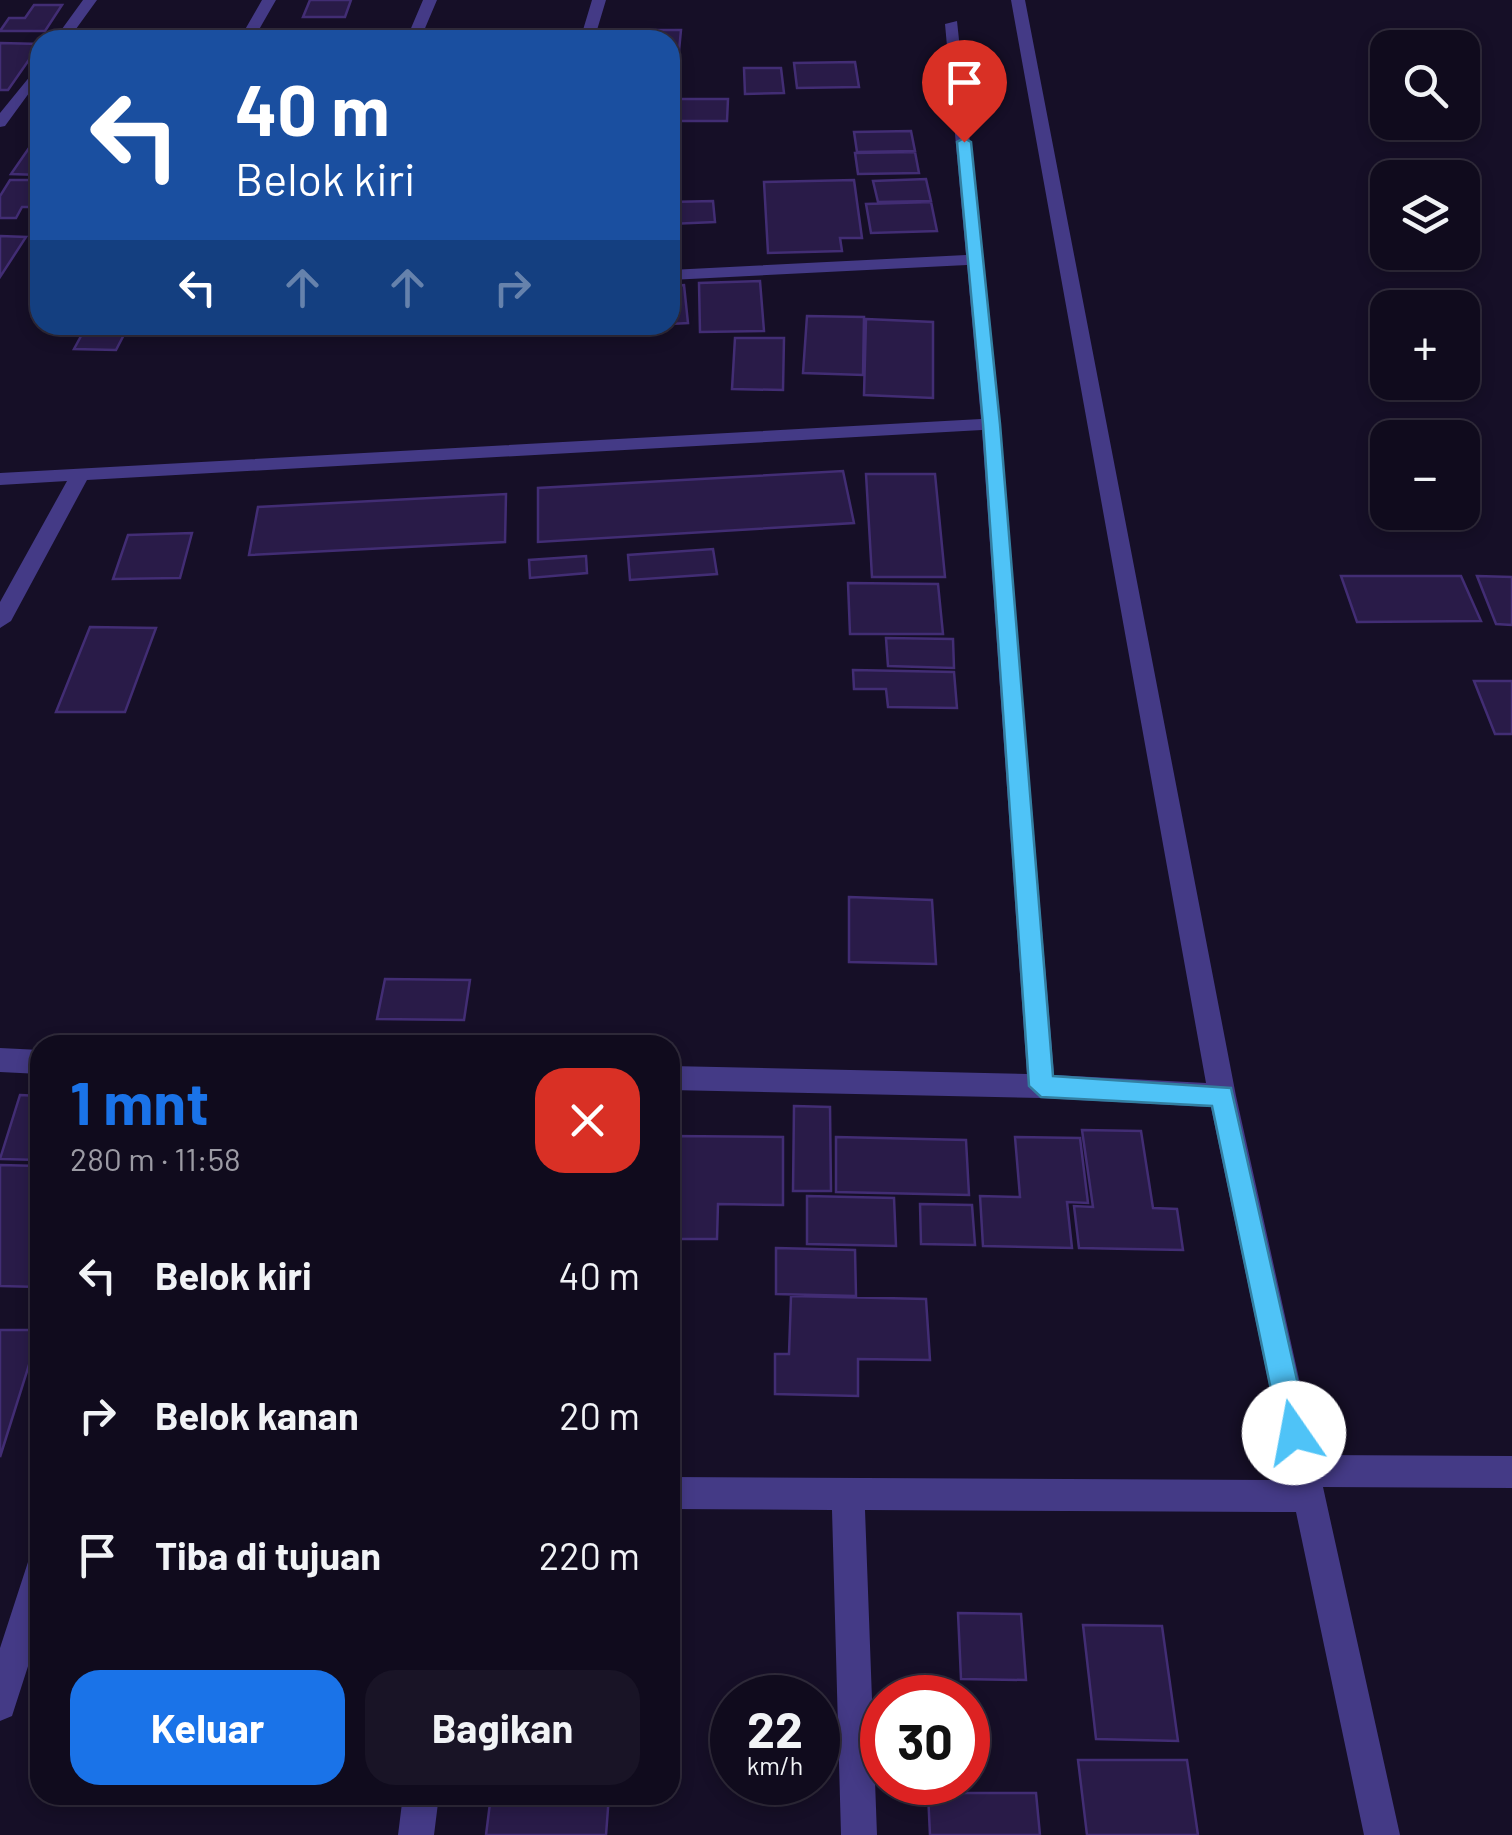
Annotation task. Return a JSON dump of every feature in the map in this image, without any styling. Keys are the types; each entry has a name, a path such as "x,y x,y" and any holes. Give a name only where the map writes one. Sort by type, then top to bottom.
{"street":[{"path":"68,30 90,0"},
{"path":"252,30 269,0"},
{"path":"417,30 430,0"},
{"path":"590,30 599,0"},
{"path":"1018,0 1222,1096 1382,1835"},
{"path":"952,24 991,424 1041,1086"},
{"path":"0,123 30,82"},
{"path":"680,275 975,260"},
{"path":"0,479 991,424"},
{"path":"0,620 80,476"},
{"path":"0,1060 30,1062"},
{"path":"680,1078 1041,1086 1222,1096"},
{"path":"680,1493 1305,1484 1512,1472"},
{"path":"848,1491 859,1835"},
{"path":"0,1704 30,1606"},
{"path":"416,1835 419,1805"}],"building":[{"path":"310,0 351,0 345,17 303,17"},
{"path":"34,5 62,5 46,30 0,31 9,18 25,18"},
{"path":"0,43 30,44 30,58 8,90 0,90"},
{"path":"855,62 859,87 797,88 794,63"},
{"path":"744,68 781,68 784,93 745,94"},
{"path":"680,99 728,99 727,121 680,121"},
{"path":"911,131 915,151 857,152 854,132"},
{"path":"30,147 30,175 11,174"},
{"path":"915,152 919,173 858,174 855,153"},
{"path":"926,179 931,201 878,202 873,181"},
{"path":"10,180 30,180 30,207 22,207 16,218 0,218 0,196"},
{"path":"854,180 862,238 840,238 842,251 768,253 764,182"},
{"path":"713,201 715,222 680,224 680,202"},
{"path":"931,202 937,231 871,233 866,204"},
{"path":"0,236 26,237 0,277"},
{"path":"760,281 764,331 700,332 699,283"},
{"path":"680,285 684,285 688,323 680,323"},
{"path":"807,316 864,317 863,375 803,373"},
{"path":"866,319 933,322 933,398 864,395"},
{"path":"82,335 124,335 116,350 74,349"},
{"path":"735,338 784,338 783,390 732,389"},
{"path":"843,471 854,523 538,542 538,488"},
{"path":"866,474 935,474 945,577 872,577"},
{"path":"506,494 505,542 249,555 258,507"},
{"path":"192,533 180,578 113,579 128,535"},
{"path":"713,549 717,574 630,580 628,555"},
{"path":"586,556 587,573 530,578 529,560"},
{"path":"1341,576 1461,576 1481,621 1357,622"},
{"path":"1477,576 1512,577 1512,625 1496,624"},
{"path":"848,583 938,584 943,634 850,634"},
{"path":"90,627 156,628 125,712 56,712"},
{"path":"886,638 953,639 954,668 888,666"},
{"path":"853,670 954,672 957,708 888,707 886,689 854,689"},
{"path":"1474,681 1512,681 1512,734 1495,734"},
{"path":"849,897 932,900 936,964 849,962"},
{"path":"385,979 470,980 464,1020 377,1019"},
{"path":"20,1095 30,1096 30,1160 0,1159"},
{"path":"794,1106 830,1107 831,1191 793,1191"},
{"path":"1082,1130 1141,1131 1153,1208 1177,1209 1183,1250 1079,1248 1074,1206 1093,1207"},
{"path":"680,1136 783,1137 783,1205 718,1204 717,1239 680,1239"},
{"path":"836,1137 966,1140 969,1195 836,1192"},
{"path":"1015,1137 1080,1138 1088,1203 1067,1202 1072,1248 983,1246 980,1196 1020,1197"},
{"path":"0,1165 30,1166 30,1287 0,1286"},
{"path":"807,1196 894,1198 896,1246 807,1244"},
{"path":"920,1204 972,1205 975,1245 921,1244"},
{"path":"776,1248 855,1250 856,1296 776,1294"},
{"path":"791,1296 926,1299 930,1360 858,1359 858,1396 775,1394 775,1354 789,1354"},
{"path":"0,1330 30,1330 30,1362 0,1457"},
{"path":"958,1613 1021,1614 1026,1680 961,1675"},
{"path":"1083,1625 1162,1626 1178,1741 1096,1739"},
{"path":"1078,1760 1187,1760 1198,1835 1087,1835"},
{"path":"990,1793 1036,1793 1040,1835 930,1835 929,1805 990,1805"},
{"path":"490,1805 608,1805 606,1835 486,1835"}],"route":[{"path":"964,142 991,424 1041,1086 1222,1096 1294,1433"}]}
